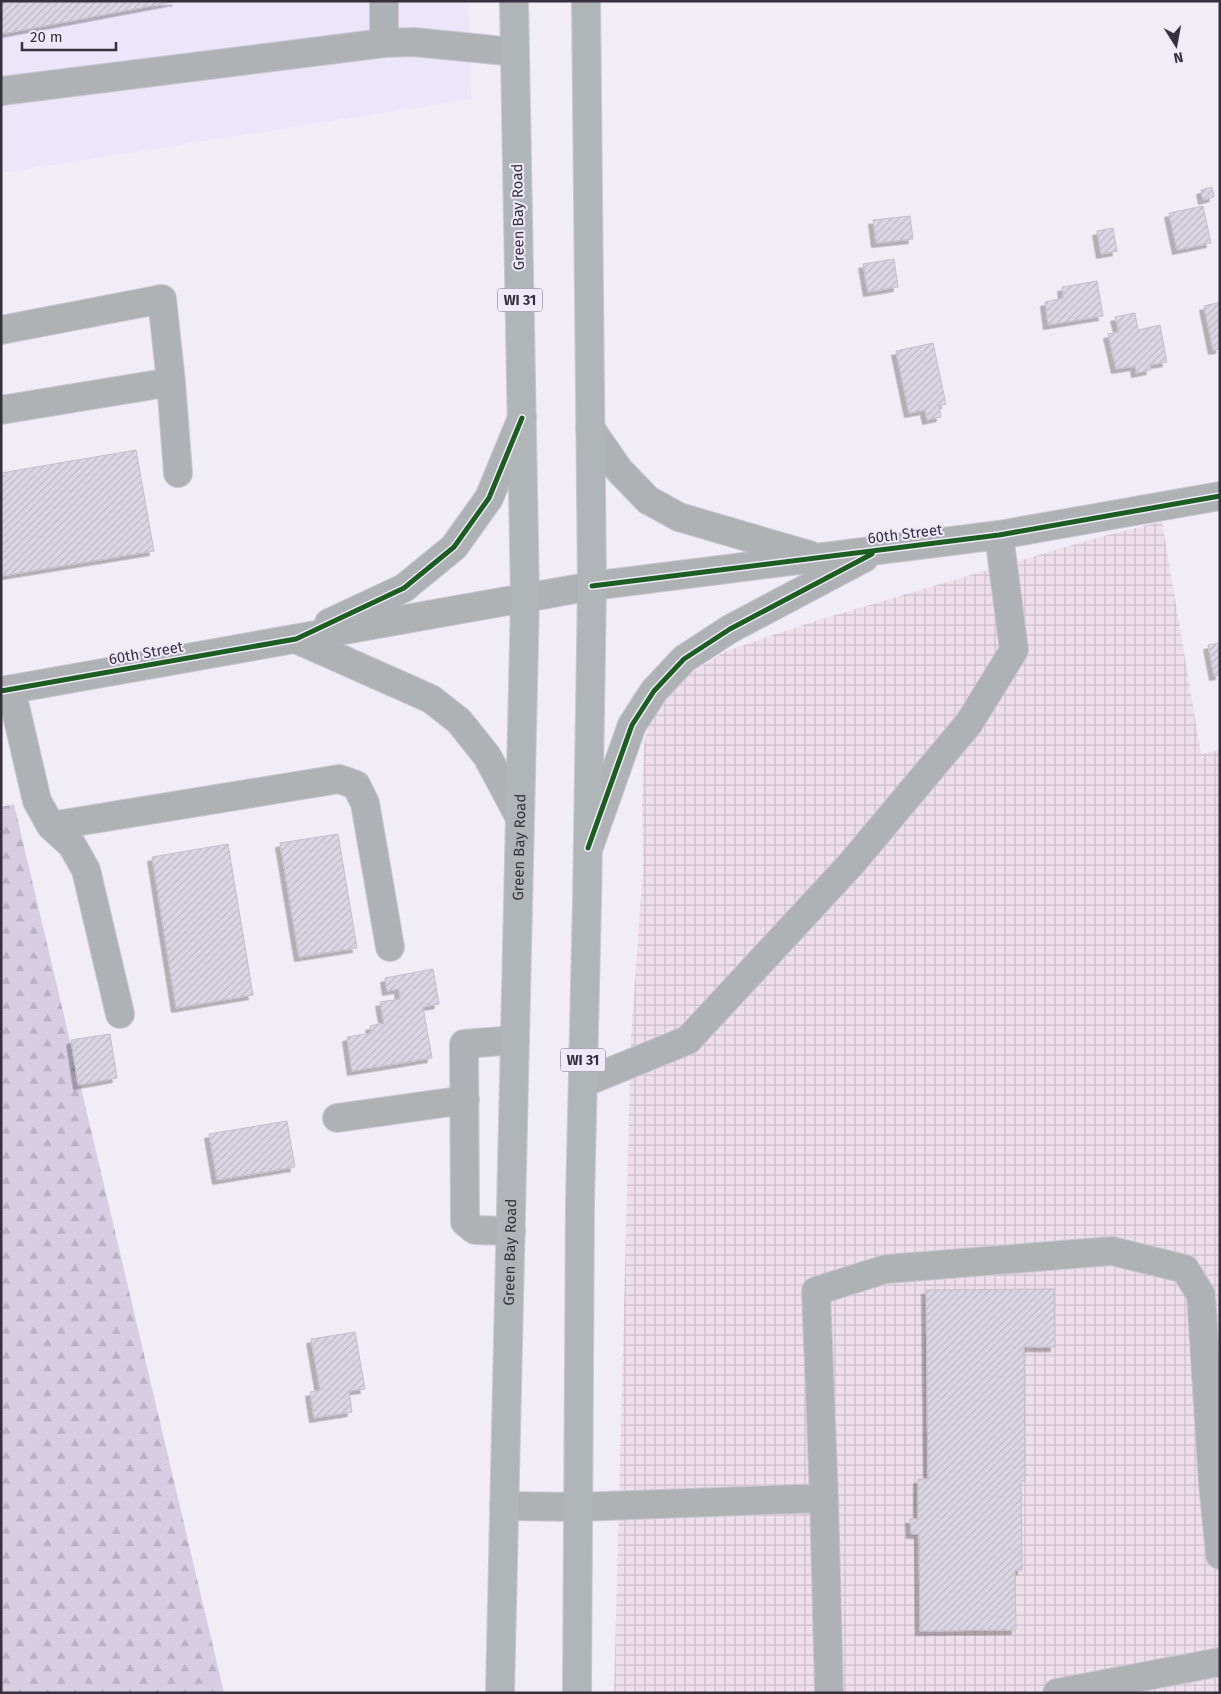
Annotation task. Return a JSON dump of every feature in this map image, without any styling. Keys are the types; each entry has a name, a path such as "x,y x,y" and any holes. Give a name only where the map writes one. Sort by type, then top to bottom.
{"main road":[{"name":"Green Bay Road","path":"500,1693 525,598 514,1"},
{"name":"WI 31","path":"577,1693 580,1203 592,586 586,1"}],"street":[{"path":"384,1 384,42"},
{"path":"1,91 384,42 414,42 515,52"},
{"path":"1,330 162,299 178,473"},
{"path":"1,410 171,382"},
{"path":"296,639 404,588 454,547 489,498 522,418"},
{"path":"590,428 619,470 648,500 679,517 820,558"},
{"name":"60th Street","path":"6,690 592,586 999,535 1220,496"},
{"path":"583,1083 688,1040 851,864 969,723 1014,650 999,535"},
{"path":"588,848 632,724 654,691 684,659 730,629 879,550"},
{"path":"296,639 431,699 459,721 487,756 520,818"},
{"path":"6,690 36,801 51,826 72,845 86,870 120,1014"},
{"path":"51,826 339,779 356,785 365,804 390,947"},
{"path":"511,1231 475,1230 465,1222 464,1044 515,1040"},
{"path":"337,1118 465,1100"},
{"path":"829,1693 816,1291 886,1269 1112,1251 1185,1269 1201,1295 1220,1555"},
{"path":"504,1506 578,1506 824,1498"},
{"path":"1057,1693 1220,1662"}],"shaded area":[{"path":"1,1 469,1 471,99 1,173"},
{"path":"1162,521 1201,754 1220,750 1220,1693 614,1693 631,1038 643,867 642,803 644,743 653,711 683,678 726,651 812,622 1096,538"}],"green space":[{"path":"14,804 224,1693 1,1693 1,807"}],"building":[{"path":"1,1 177,1 1,34"},
{"path":"1212,187 1214,197 1203,200 1201,190"},
{"path":"1203,206 1211,243 1177,250 1169,213"},
{"path":"910,216 913,239 876,243 873,220"},
{"path":"1113,228 1117,251 1101,254 1097,231"},
{"path":"894,259 898,287 868,292 863,264"},
{"path":"1097,281 1103,316 1048,325 1045,302 1063,298 1062,287"},
{"path":"1220,302 1220,349 1213,350 1204,306"},
{"path":"1135,313 1138,330 1160,325 1167,362 1150,365 1151,370 1136,373 1135,366 1116,369 1108,334 1119,332 1115,317"},
{"path":"933,343 946,404 939,406 941,417 927,420 925,410 909,413 896,351"},
{"path":"136,450 154,551 1,576 1,473"},
{"path":"1220,643 1220,675 1214,676 1208,645"},
{"path":"338,834 357,948 299,957 280,843"},
{"path":"228,844 253,995 176,1008 152,857"},
{"path":"433,969 439,1004 423,1007 432,1058 352,1071 347,1037 371,1033 370,1026 384,1023 380,1002 400,999 399,989 387,991 385,978"},
{"path":"110,1034 117,1078 78,1085 71,1040"},
{"path":"287,1121 295,1167 217,1180 209,1134"},
{"path":"1054,1289 1055,1347 1024,1347 1025,1481 1021,1481 1022,1570 1015,1570 1016,1630 920,1631 919,1534 911,1534 910,1519 918,1519 918,1479 928,1479 926,1290"},
{"path":"355,1332 365,1389 349,1391 352,1412 314,1418 310,1392 320,1390 311,1339"}],"cycle path":[{"path":"1,691 296,639 404,588 454,547 489,498 522,418"},
{"path":"592,586 999,535 1220,496"},
{"path":"588,848 632,725 654,691 684,659 730,629 872,554"}]}
